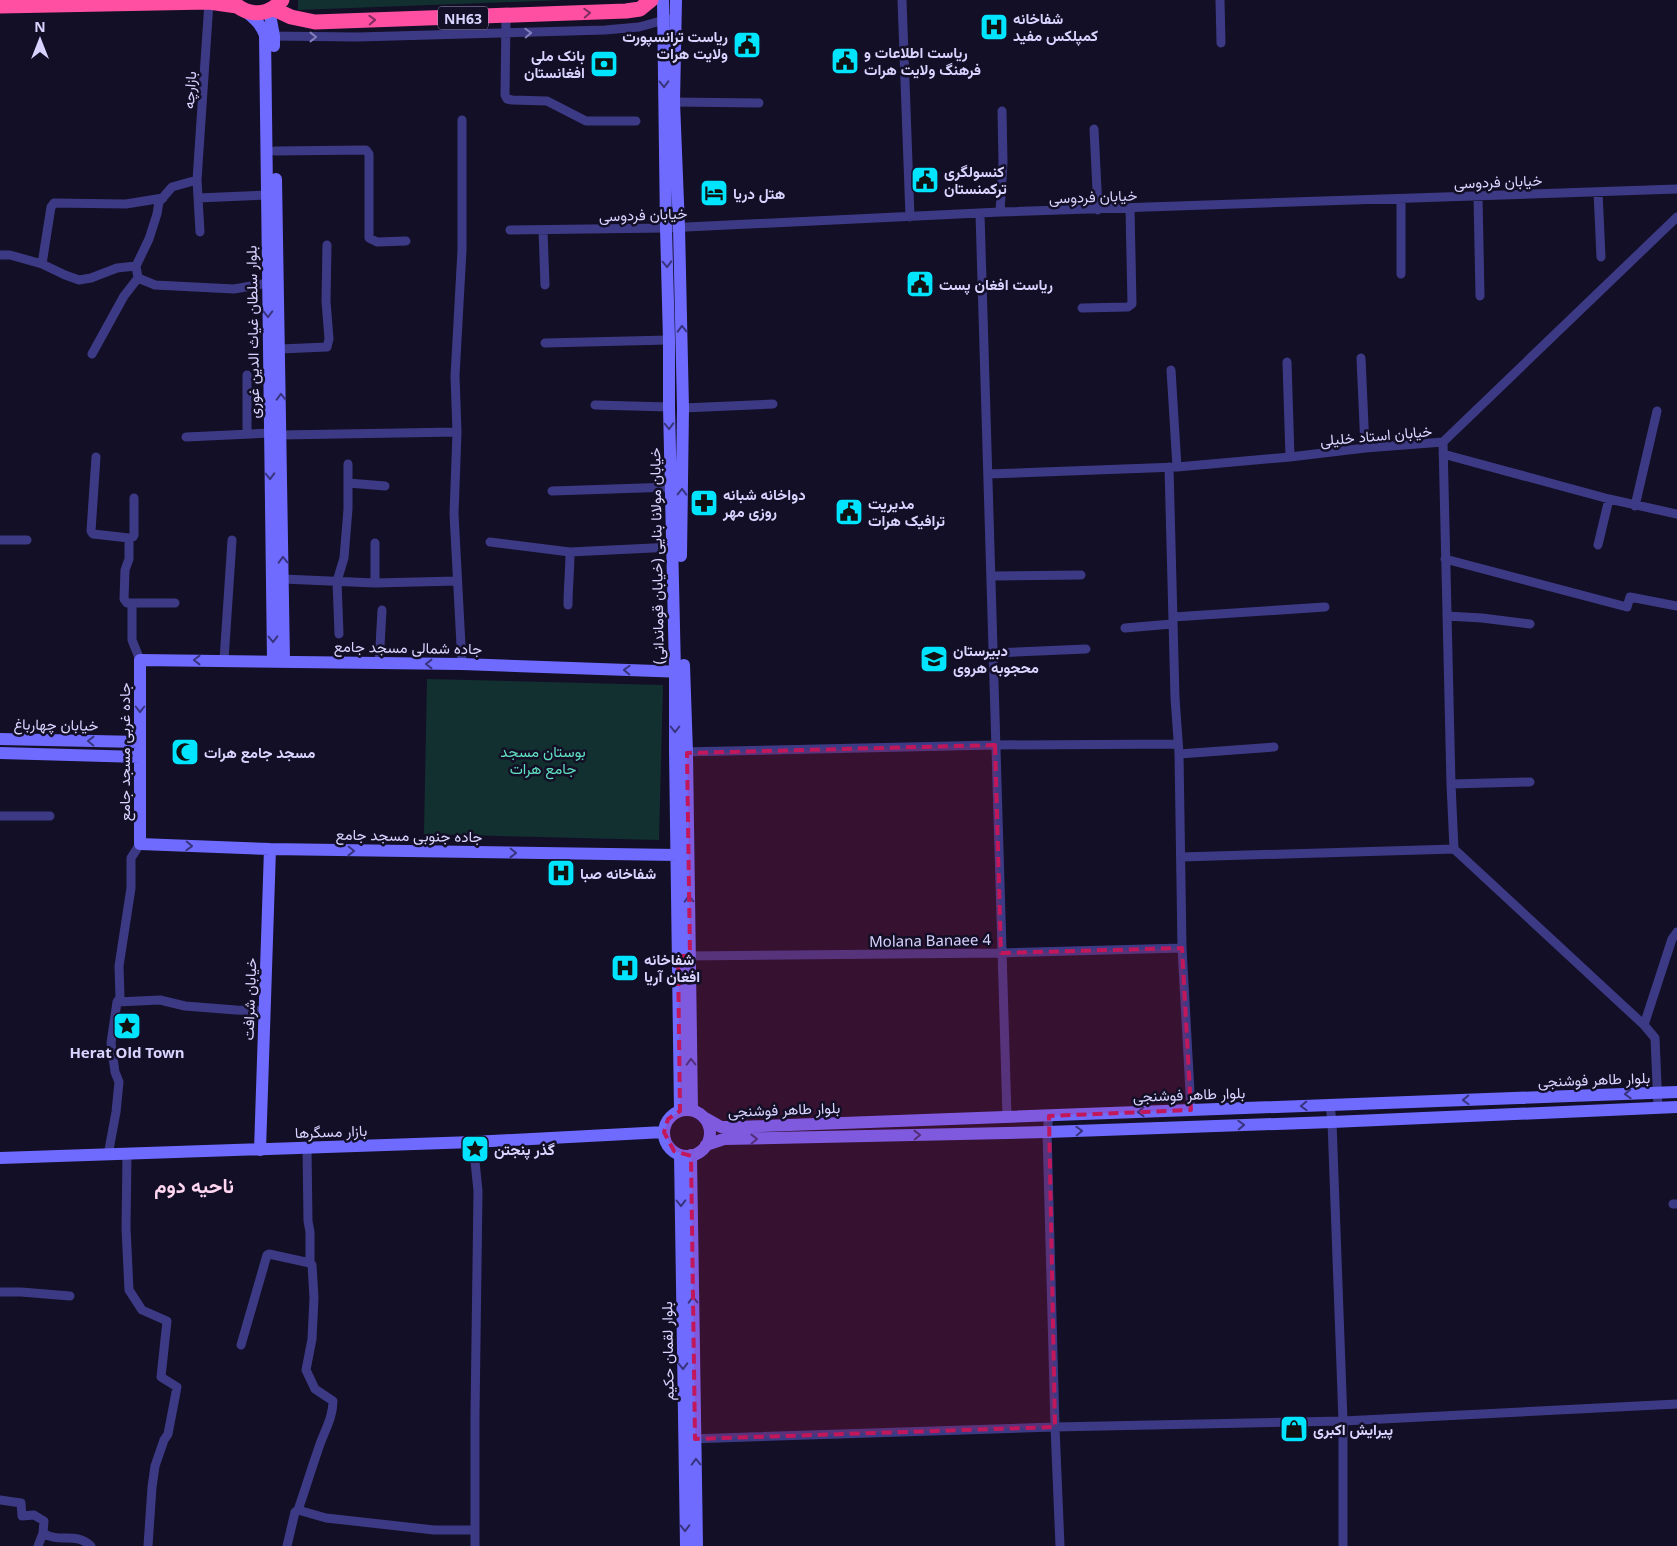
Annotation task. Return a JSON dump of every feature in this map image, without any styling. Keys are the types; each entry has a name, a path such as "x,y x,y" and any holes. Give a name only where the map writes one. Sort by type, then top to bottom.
{"highway":[{"name":"NH63","path":"275,6 291,17 315,22 626,11 640,9 651,0"},
{"path":"0,6 209,2 238,6 253,13 261,13 275,6"}],"street":[{"name":"خیابان مولانا بنایی (خیابان قوماندانی)","path":"663,0 669,407 673,547 680,672"},
{"name":"خیابان مولانا بنایی (خیابان قوماندانی)","path":"676,0 674,102 683,408 680,672 686,1110"},
{"path":"902,0 910,217"},
{"path":"1220,0 1221,43"},
{"name":"بازارچه","path":"200,232 197,180 209,2"},
{"path":"238,6 253,17 269,36"},
{"path":"275,6 269,36 275,151 280,349 276,434 283,579 279,661"},
{"path":"269,36 358,37 605,30 639,27 664,22 676,15"},
{"path":"506,16 505,95 507,99 547,101 586,121 636,121"},
{"name":"بلوار سلطان غیاث الدین غوری","path":"269,36 268,283 276,434 279,661"},
{"path":"674,102 759,103"},
{"path":"1000,212 1003,162 1002,111"},
{"path":"462,120 462,250 455,376 457,432 454,514 462,664"},
{"path":"1094,129 1098,210"},
{"path":"275,151 366,150 369,154 369,238 377,242 406,241"},
{"path":"92,354 124,296 138,278 136,266 149,239 159,202 172,187 197,180"},
{"name":"خیابان فردوسی","path":"510,230 666,228 1000,212 1677,188"},
{"path":"1598,192 1601,257"},
{"path":"198,198 267,195"},
{"path":"1478,196 1480,296"},
{"path":"42,264 51,207 54,203 126,204 163,198"},
{"path":"1401,199 1401,274"},
{"path":"1082,308 1128,307 1132,304 1130,208"},
{"path":"980,214 1007,1117"},
{"name":"خیابان استاد خلیلی","path":"988,474 1173,467 1443,442 1677,217"},
{"path":"543,230 544,285"},
{"path":"280,349 326,347 329,339 326,302 327,245"},
{"path":"0,255 10,255 42,264 78,280 91,278 117,268 136,266"},
{"path":"138,278 155,285 234,289 268,283"},
{"path":"545,343 669,340"},
{"path":"1361,358 1365,448"},
{"path":"1287,362 1290,457"},
{"path":"1171,370 1173,620 1182,857 1182,948 1192,1110"},
{"path":"246,375 246,434"},
{"path":"683,408 773,404"},
{"path":"595,405 669,407"},
{"path":"1634,506 1657,411"},
{"path":"186,437 246,434 457,432"},
{"path":"1443,442 1454,849"},
{"path":"1443,454 1609,500 1677,514"},
{"path":"96,457 91,531 93,534 133,537 134,498"},
{"path":"339,634 337,581 344,558 348,509 348,464"},
{"path":"348,482 385,486"},
{"path":"552,491 672,487"},
{"path":"1598,545 1609,500"},
{"path":"129,538 124,599 127,603 132,604 175,603"},
{"path":"0,540 27,540"},
{"path":"224,660 232,540"},
{"path":"490,542 570,552 673,547"},
{"path":"375,543 376,583"},
{"path":"568,605 570,552"},
{"path":"1446,559 1627,608 1630,597 1677,606"},
{"path":"990,576 1082,575"},
{"path":"283,579 376,583 457,581"},
{"path":"132,604 132,640 140,660"},
{"path":"1125,628 1173,620 1325,607"},
{"path":"379,664 382,610"},
{"path":"1447,616 1530,624"},
{"path":"992,653 1086,649"},
{"name":"جاده شمالی مسجد جامع","path":"140,660 462,664 680,672"},
{"name":"جاده غربی مسجد جامع","path":"140,660 140,844"},
{"name":"خیابان چهارباغ","path":"0,739 140,742"},
{"path":"681,752 1178,744"},
{"path":"1179,754 1274,747"},
{"name":"خیابان مولانا بنایی (خیابان قوماندانی)","path":"681,752 677,855 684,956"},
{"name":"خیابان چهارباغ","path":"0,753 140,757"},
{"path":"1451,784 1530,782"},
{"path":"0,816 50,816"},
{"path":"108,1155 116,1112 119,1082 115,1072 111,1043 117,1002 120,998 119,966 131,888 131,858 140,844"},
{"name":"جاده جنوبی مسجد جامع","path":"140,844 270,849 677,855"},
{"name":"خیابان شرافت","path":"260,1150 270,849"},
{"path":"1182,857 1454,849 1644,1025 1655,1038 1658,1108"},
{"path":"1644,1025 1672,939 1677,932"},
{"name":"Molana Banaee 4","path":"684,956 1001,953 1182,948"},
{"path":"117,1002 160,1000 185,1006 264,1010"},
{"name":"بلوار طاهر فوشنجی","path":"705,1118 721,1128 1677,1092"},
{"path":"1330,1105 1343,1421 1343,1546"},
{"name":"بلوار طاهر فوشنجی","path":"706,1145 724,1139 1047,1132 1677,1107"},
{"path":"686,1110 705,1118 709,1128 709,1140 702,1150 686,1155 668,1146 664,1132 668,1119 674,1114 686,1110"},
{"path":"1049,1116 1047,1132 1054,1427 1060,1546"},
{"name":"بازار مسگرها","path":"0,1158 473,1142 664,1132"},
{"path":"473,1142 478,1191 475,1546"},
{"path":"287,1546 295,1512 298,1510 333,1407 333,1401 315,1389 306,1370 312,1339 314,1298 312,1265 310,1263 307,1148"},
{"path":"128,1154 126,1228 129,1290 142,1310 167,1321 161,1378 177,1387 168,1434 155,1466 148,1546"},
{"name":"بلوار لقمان حکیم","path":"686,1155 690,1439 697,1546"},
{"path":"242,1345 267,1255 310,1263"},
{"path":"0,1292 70,1296"},
{"path":"690,1439 1054,1427 1343,1421 1677,1404"},
{"name":"بلوار لقمان حکیم","path":"686,1546 690,1439"},
{"path":"0,1500 21,1503 22,1516 34,1515 44,1522 43,1533 38,1546"},
{"path":"298,1510 326,1518 434,1530 475,1530"},
{"path":"43,1533 49,1537 83,1539 91,1546"}],"highlighted area":[{"path":"995,745 1001,953 1182,948 1191,1110 1049,1116 1055,1427 695,1439 691,1156 674,1151 664,1132 668,1119 680,1111 678,956 690,956 687,753"}],"green space":[{"path":"298,0 565,0 298,10"},
{"name":"بوستان مسجد جامع هرات","path":"427,679 663,685 659,840 424,834"}],"place":[{"name":"شفاخانه کمپلکس مفید","path":"994,27"},
{"name":"ریاست ترانسپورت ولایت هرات","path":"747,45"},
{"name":"ریاست اطلاعات و فرهنگ ولایت هرات","path":"845,61"},
{"name":"بانک ملی افغانستان","path":"604,64"},
{"name":"کنسولگری ترکمنستان","path":"925,180"},
{"name":"هتل دریا","path":"714,193"},
{"name":"ریاست افغان پست","path":"920,284"},
{"name":"دواخانه شبانه روزی مهر","path":"704,503"},
{"name":"مدیریت ترافیک هرات","path":"849,512"},
{"name":"دبیرستان محجوبه هروی","path":"934,659"},
{"name":"مسجد جامع هرات","path":"185,752"},
{"name":"شفاخانه صبا","path":"561,873"},
{"name":"شفاخانه افغان آریا","path":"625,968"},
{"name":"Herat Old Town","path":"127,1026"},
{"name":"گذر پنجتن","path":"475,1149"},
{"name":"پیرایش اکبری","path":"1294,1429"}],"district":[{"name":"ناحیه دوم","path":"194,1185"}]}
